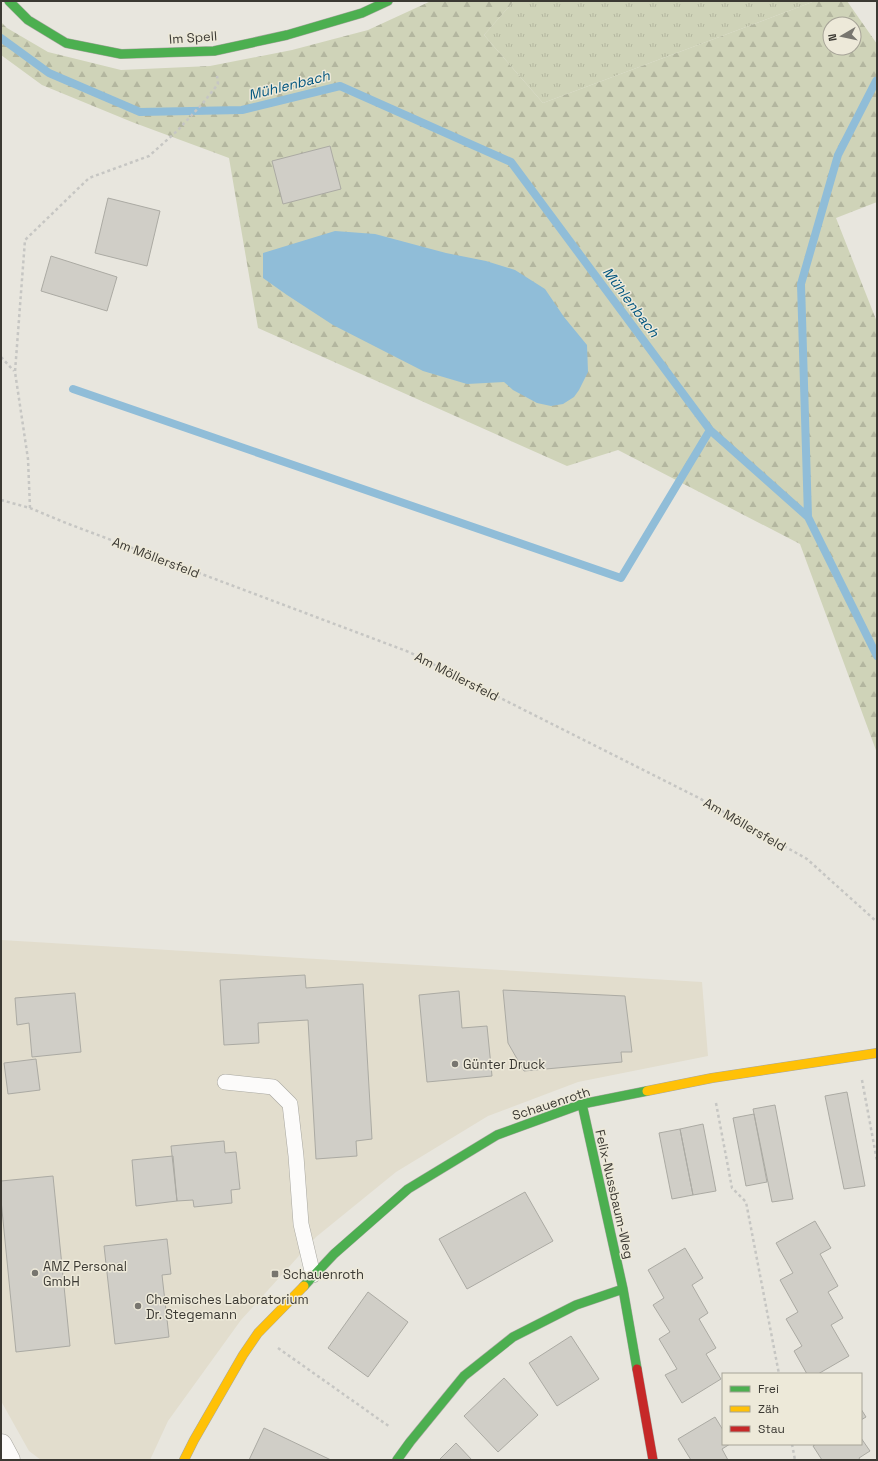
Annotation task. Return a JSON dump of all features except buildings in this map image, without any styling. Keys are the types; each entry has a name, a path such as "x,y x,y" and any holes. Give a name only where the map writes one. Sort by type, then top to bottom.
{"street":[{"name":"Im Spell","path":"9,1 28,20 66,43 121,54 214,51 287,36 362,13 388,1"},
{"name":"Schauenroth","path":"184,1460 243,1355 258,1333 299,1292 313,1275 334,1254 408,1189 497,1135 582,1104 712,1078 877,1053"},
{"name":"Felix-Nussbaum-Weg","path":"582,1104 623,1289 653,1460"},
{"path":"397,1460 464,1376 513,1337 576,1304 623,1289"},
{"path":"1,1445 9,1460"}],"lane":[{"path":"225,1082 273,1087 290,1104 296,1156 301,1224 313,1275"}],"path":[{"path":"30,508 28,459 15,372 25,240 89,178 149,156 177,131 218,84 214,51"},
{"path":"1,357 15,372"},
{"name":"Am Möllersfeld","path":"1,500 30,508 66,523 409,652 699,798 807,859 877,922"},
{"path":"858,1056 877,1161"},
{"path":"712,1078 732,1188 746,1202 779,1373"},
{"path":"258,1333 410,1442"},
{"path":"792,1445 795,1460"}],"shaded area":[{"path":"1,940 702,982 708,1056 578,1082 488,1116 396,1172 316,1237 241,1320 168,1421 150,1460 41,1460 29,1451 1,1401"}],"green space":[{"path":"431,1 514,1 484,35 543,103 815,1 847,1 857,16 822,16 822,56 862,56 862,22 877,44 877,202 836,218 877,322 877,753 800,544 618,450 567,466 258,328 229,158 132,122 42,85 1,55 1,22 7,28 48,52 121,70 210,66 292,50 368,30"},
{"path":"514,1 815,1 543,103 484,35"}],"water":[{"path":"335,231 375,234 446,253 486,261 515,270 545,289 564,317 587,345 588,372 579,390 574,397 563,404 551,406 537,403 513,390 504,382 467,384 423,371 333,325 263,278 263,253"}],"waterway":[{"name":"Mühlenbach","path":"1,38 49,73 140,112 242,110 340,86 511,162 710,430 808,517 801,284 838,155 876,81"},
{"path":"73,389 621,578 710,430"},
{"path":"808,517 877,656"}],"traffic: fast":[{"path":"9,1 28,20 66,43 121,54 214,51 287,35 362,13 388,1"},
{"path":"304,1286 334,1254 408,1189 497,1135 582,1104 647,1091"},
{"path":"582,1104 623,1289 637,1369"},
{"path":"397,1460 464,1376 513,1337 576,1305 623,1289"}],"traffic: slow":[{"path":"647,1091 712,1078 877,1053"},
{"path":"184,1460 243,1355 258,1333 304,1286"}],"traffic: jam":[{"path":"637,1369 653,1460"}],"place":[{"name":"Günter Druck","path":"455,1064"},
{"name":"AMZ Personal GmbH","path":"35,1273"},
{"name":"Schauenroth","path":"275,1274"},
{"name":"Chemisches Laboratorium Dr. Stegemann","path":"138,1306"}]}
